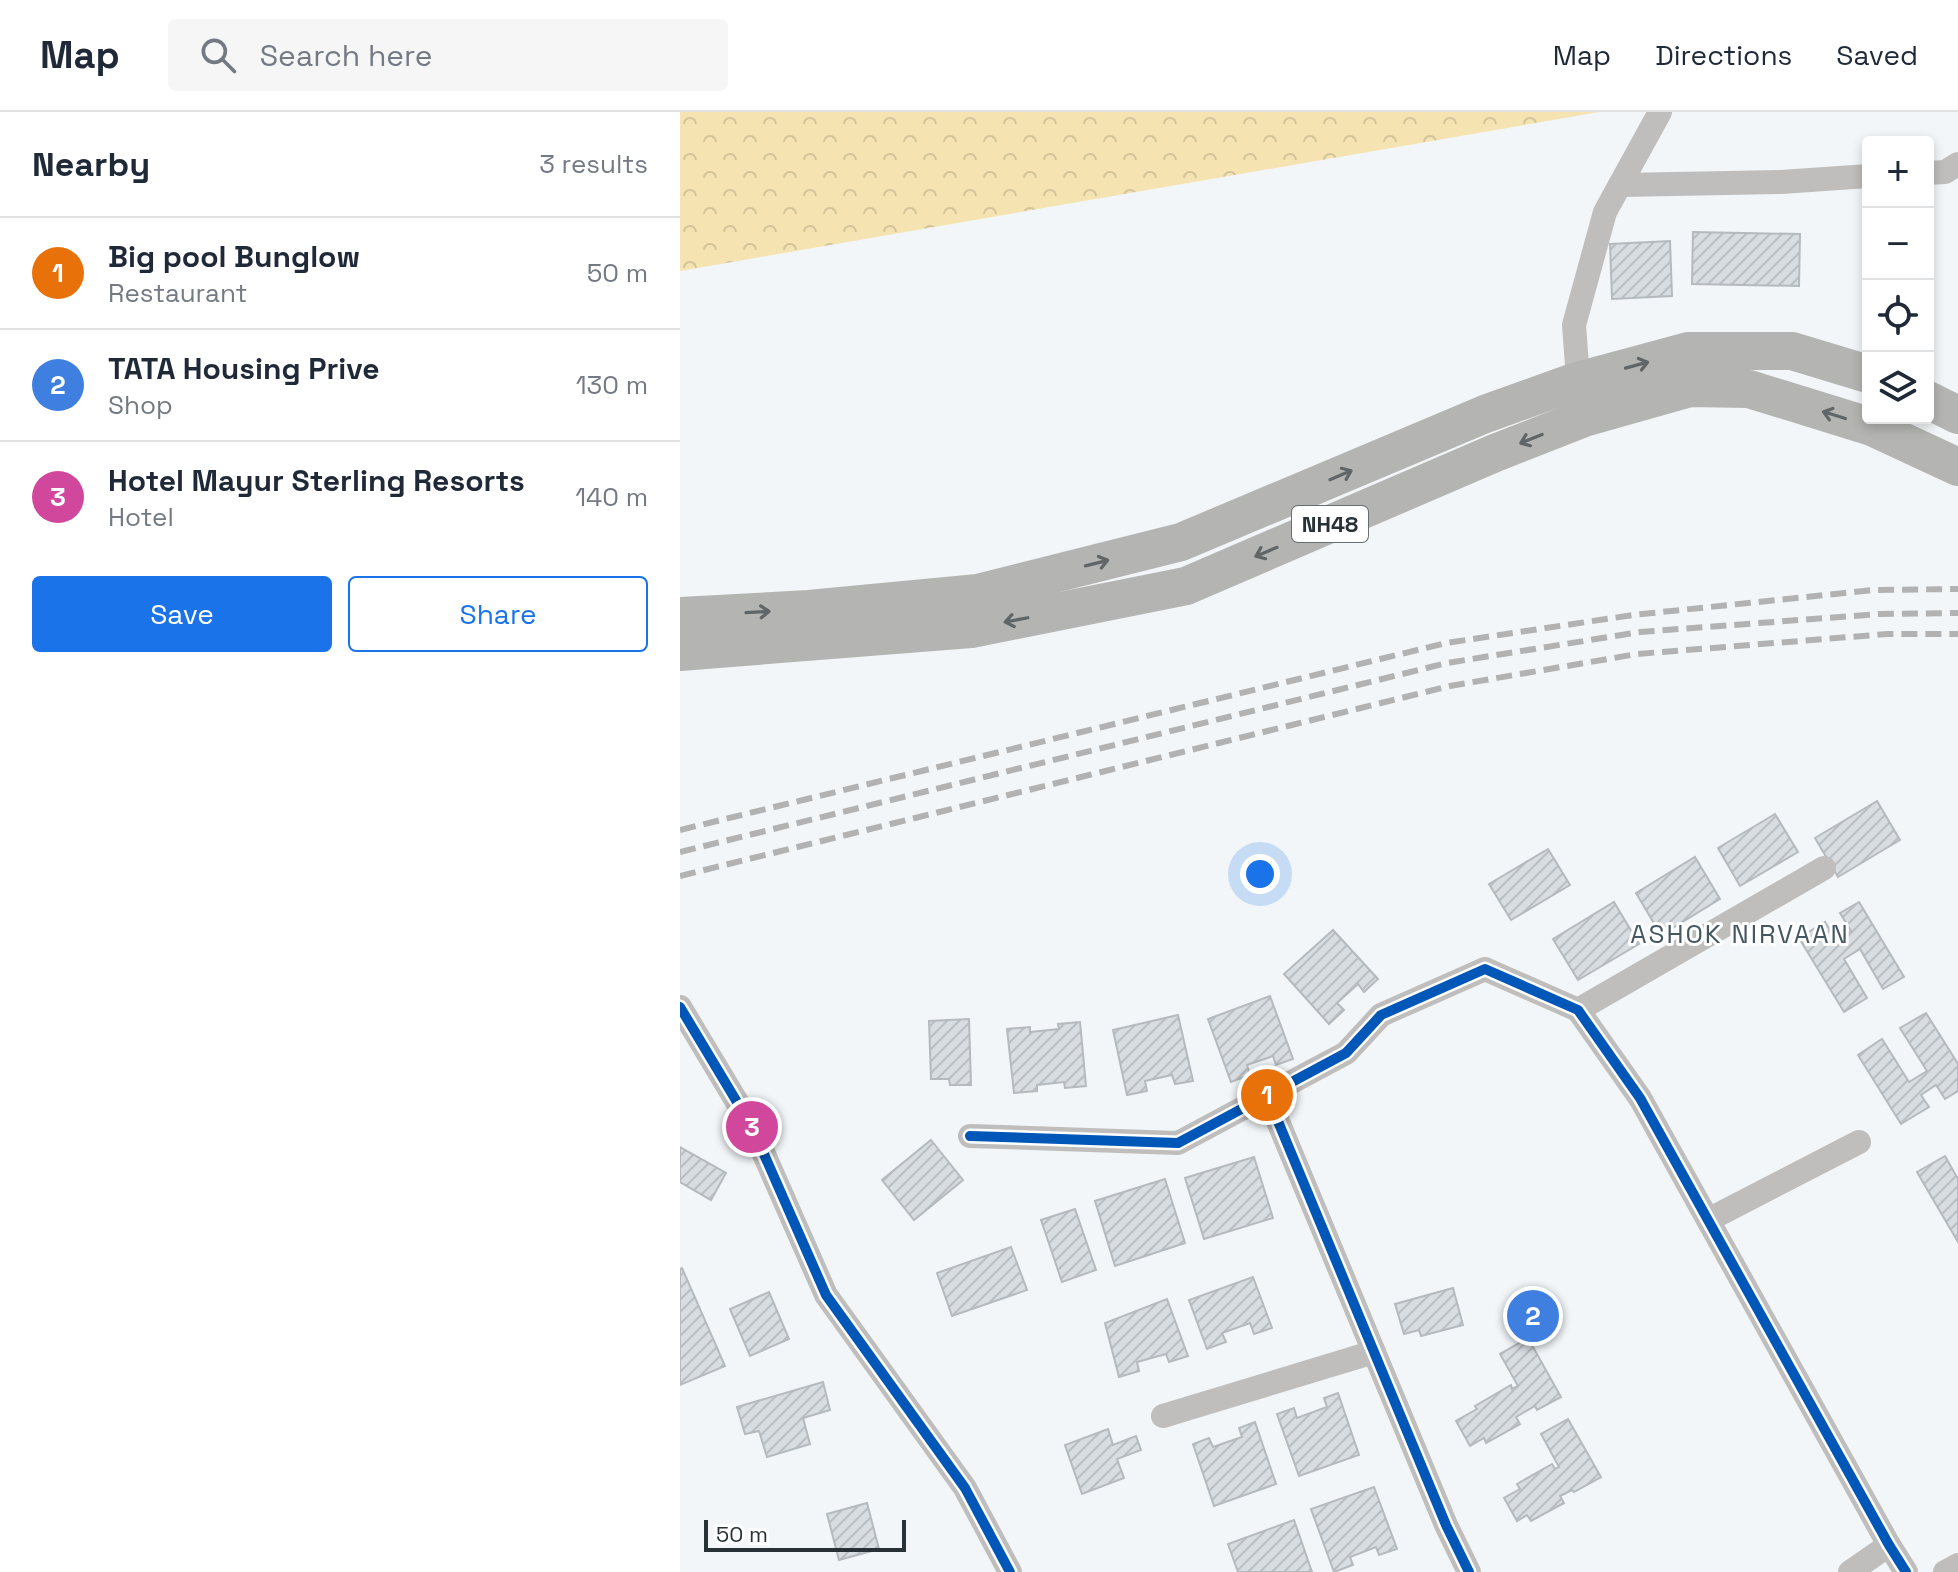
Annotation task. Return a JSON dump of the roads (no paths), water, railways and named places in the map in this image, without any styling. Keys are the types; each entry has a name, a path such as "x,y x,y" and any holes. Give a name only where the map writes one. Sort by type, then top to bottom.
{"highway":[{"name":"NH48","path":"680,652 971,629 1186,586 1495,453 1581,399 1688,351 1792,351 1862,372"},
{"name":"NH48","path":"680,616 809,609 978,593 1181,542 1485,414 1581,399 1690,388 1749,389 1872,427 1958,467"},
{"path":"1934,403 1958,415"}],"street":[{"path":"1581,399 1574,325 1605,212 1660,112"},
{"path":"1934,173 1945,172 1958,164"},
{"path":"1620,185 1781,182 1862,176"},
{"path":"1578,1010 1824,868"},
{"path":"970,1136 1178,1143 1346,1053 1381,1015 1485,969 1578,1010 1640,1098 1906,1572"},
{"path":"680,1007 752,1127 826,1295 965,1488 1010,1572"},
{"path":"1267,1095 1462,1570"},
{"path":"1708,1220 1859,1142"},
{"path":"1163,1416 1374,1352"},
{"path":"1850,1572 1889,1545"},
{"path":"1945,1572 1958,1565"}],"railway":[{"path":"680,830 1446,643 1633,615 1873,590 1958,589"},
{"path":"680,852 1447,663 1640,632 1879,614 1958,613"},
{"path":"680,876 1450,686 1637,654 1887,634 1958,634"}],"place":[{"name":"Big pool Bunglow","path":"1267,1095"},
{"name":"Hotel Mayur Sterling Resorts","path":"752,1127"},
{"name":"TATA Housing Prive","path":"1533,1316"}],"district":[{"name":"ASHOK NIRVAAN","path":"1740,934"}]}
